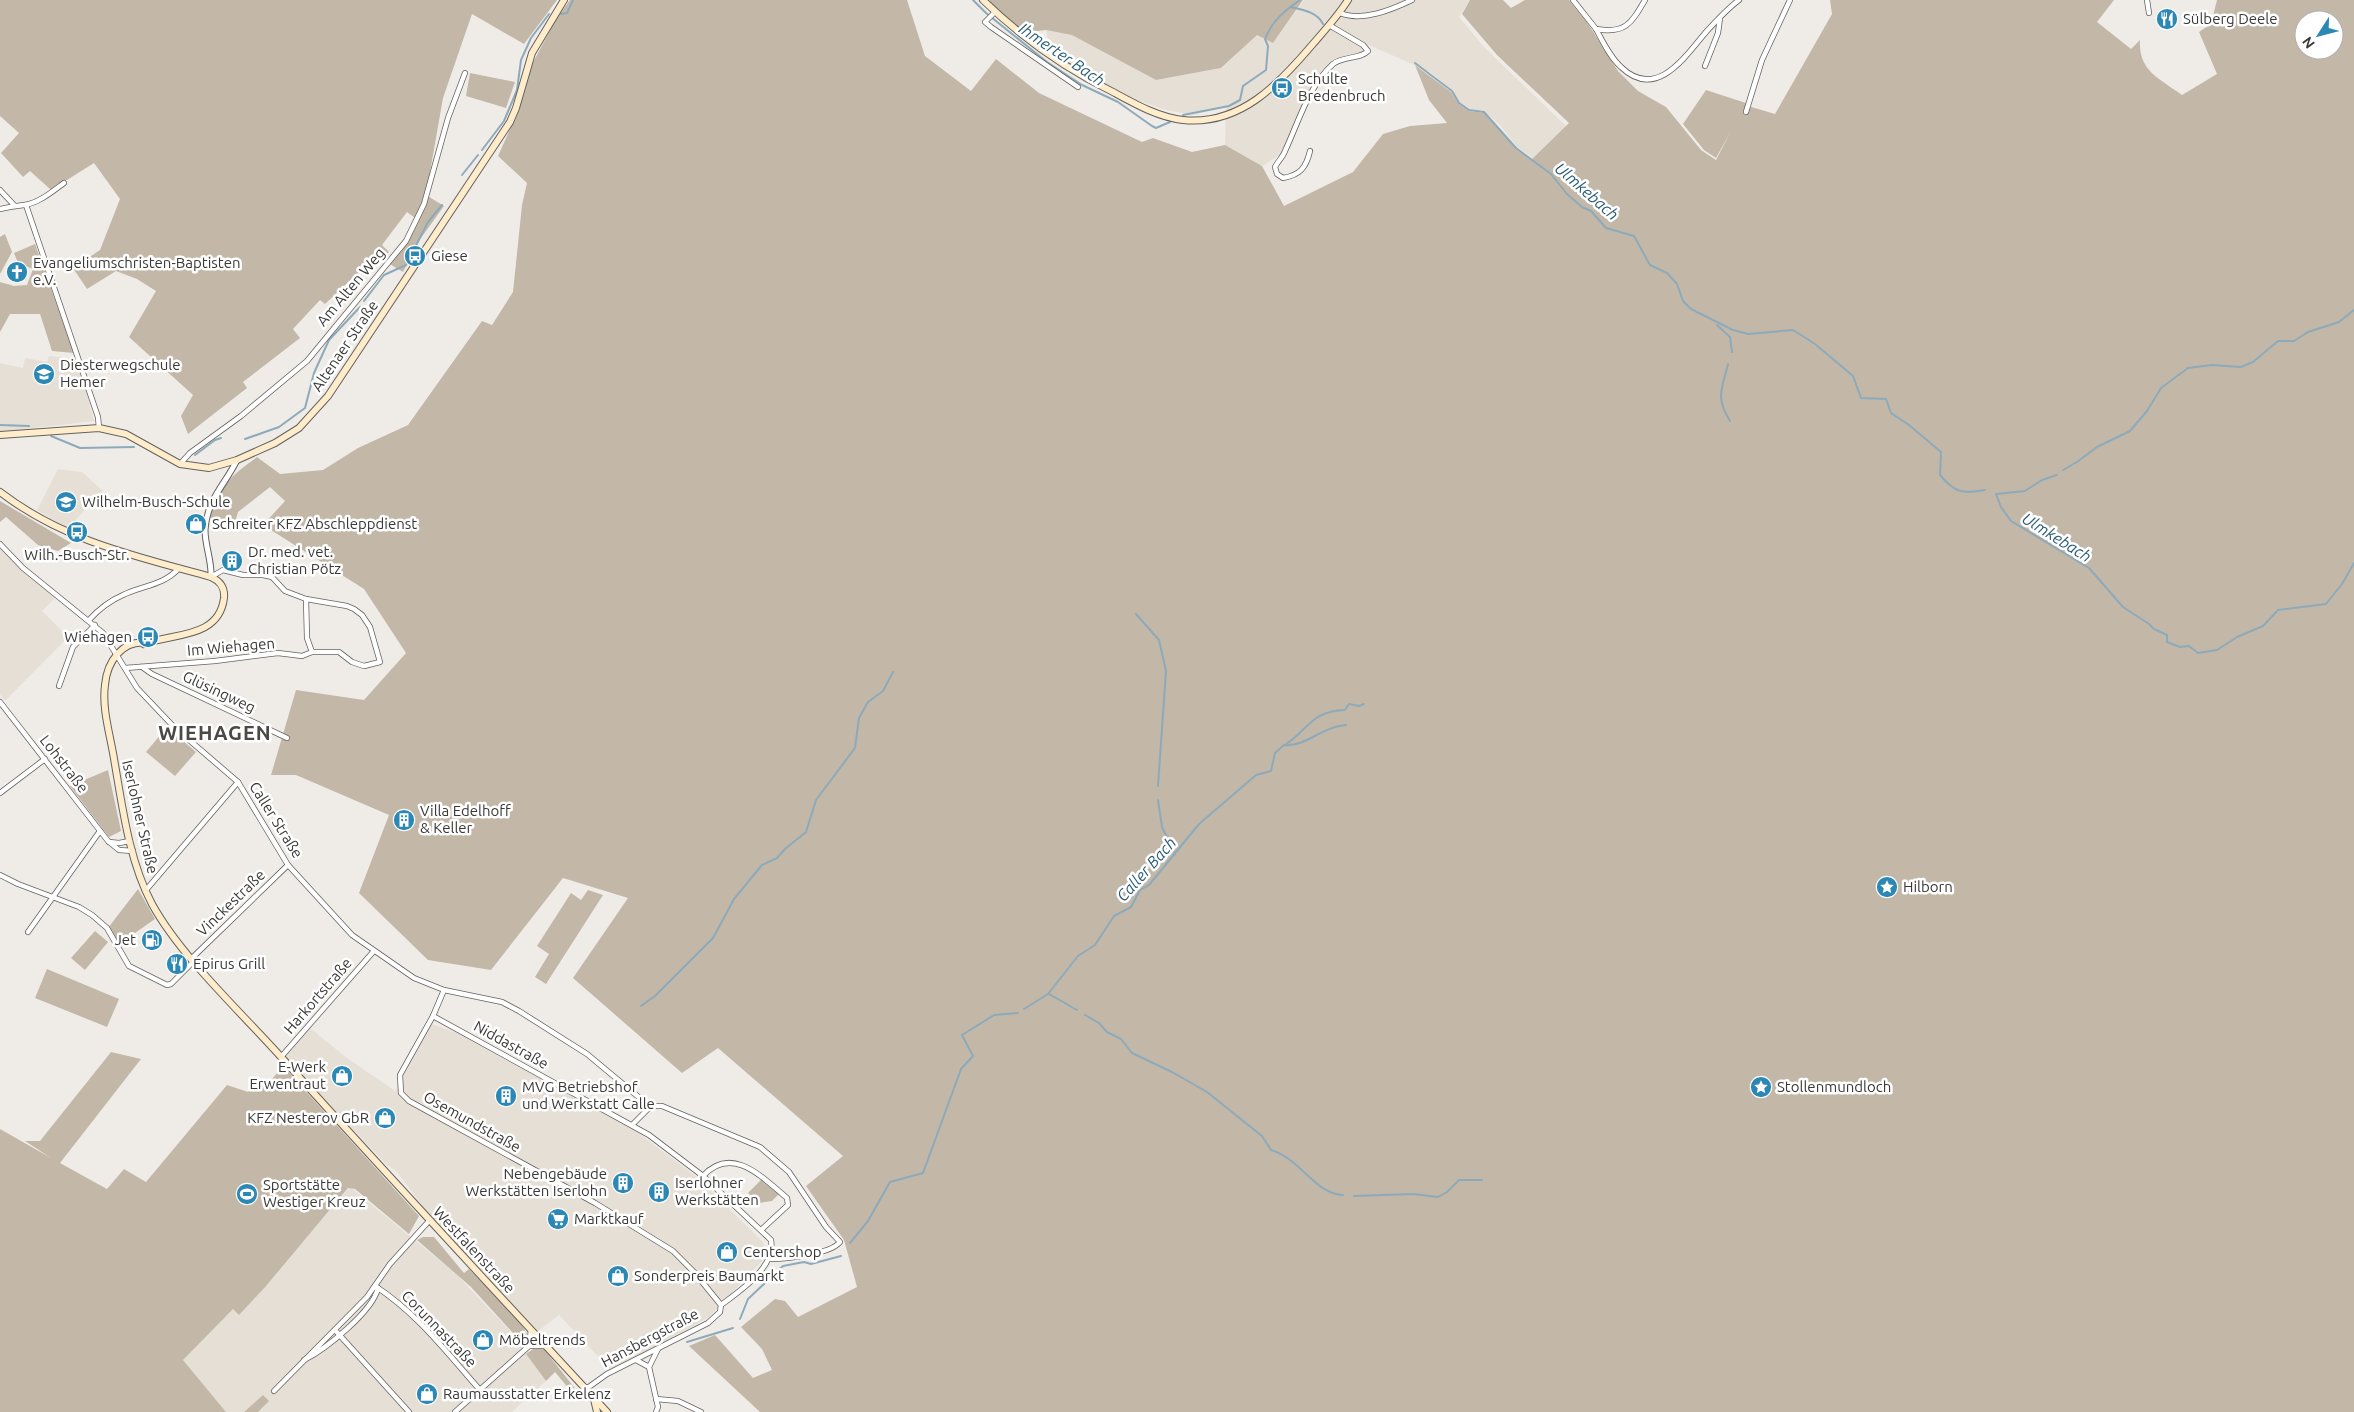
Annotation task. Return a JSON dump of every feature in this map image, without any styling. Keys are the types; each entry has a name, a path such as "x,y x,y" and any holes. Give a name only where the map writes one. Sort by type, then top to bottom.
{"main road":[{"name":"Altenaer Straße","path":"0,435 99,428 126,434 180,464 205,468 237,460 275,443 299,428 328,396 510,122 532,53 564,0"},
{"path":"986,1 995,12 1021,35 1084,78 1155,113 1185,120 1203,120 1231,113 1263,96 1288,74 1340,13 1348,0"},
{"path":"0,492 38,518 79,538 210,577 221,583 224,593 221,607 214,620 195,633 148,643 117,654"},
{"name":"Iserlohner Straße","path":"117,654 109,667 106,679 105,707 132,851 146,890 164,923 193,960 323,1105"},
{"name":"Westfalenstraße","path":"323,1105 607,1412"},
{"path":"594,1398 597,1412"}],"street":[{"path":"1340,13 1357,17 1386,10 1412,0"},
{"path":"1573,0 1596,29 1610,53 1623,69 1640,78 1652,79 1662,76 1678,65 1720,18 1739,0"},
{"path":"1596,29 1612,31 1626,26 1645,0"},
{"path":"1746,112 1762,60 1790,0"},
{"path":"2147,0 2149,13"},
{"path":"995,12 985,22 1078,87"},
{"path":"1706,66 1718,33 1720,18"},
{"path":"1310,151 1305,167 1300,173 1285,178 1278,176 1275,171 1276,165 1286,150 1308,98 1334,64 1345,58 1368,51 1363,44 1329,25"},
{"name":"Am Alten Weg","path":"180,464 190,453 241,416 307,361 406,241 424,204 448,118 465,73"},
{"path":"0,209 14,205 26,205 48,195 64,183"},
{"path":"0,190 14,205"},
{"path":"26,205 98,417 99,428"},
{"path":"237,460 216,492 208,512 206,546 210,577 223,570 243,575 263,574 272,577 285,591 306,599 307,638 312,652"},
{"name":"Caller Straße","path":"0,544 24,568 104,633 137,688 174,727 238,782 288,865 352,934 373,952 414,978 444,990 486,998 519,1010 587,1054 641,1099 648,1109"},
{"path":"89,620 103,605 124,594 168,578 178,568"},
{"name":"Im Wiehagen","path":"125,668 278,654 302,656 312,652 339,652 352,662 364,666 380,662 370,627 362,615 347,606 306,599"},
{"path":"59,686 74,647 95,625"},
{"name":"Glüsingweg","path":"142,667 152,674 287,738"},
{"name":"Lohstraße","path":"0,702 108,841 119,850 132,851"},
{"path":"0,793 45,759"},
{"path":"146,890 238,782"},
{"path":"28,932 100,831"},
{"path":"108,841 118,843 130,841"},
{"name":"Vinckestraße","path":"53,898 79,907 92,916 107,928 129,966 167,985 171,984 288,865"},
{"path":"0,875 53,898"},
{"name":"Harkortstraße","path":"281,1057 373,952"},
{"name":"Osemundstraße","path":"444,990 433,1016 400,1075 401,1093 409,1101 642,1230 673,1251 694,1272 721,1305"},
{"name":"Niddastraße","path":"433,1016 650,1135 703,1176 771,1240 772,1250 770,1259"},
{"path":"632,1125 648,1109 662,1106 760,1147 789,1172 826,1227 840,1242 831,1249 782,1259 770,1259"},
{"path":"703,1176 719,1164 736,1163 749,1168 787,1198 788,1205 761,1230"},
{"name":"Corunnastraße","path":"274,1391 377,1287 390,1264 430,1221"},
{"name":"Hansbergstraße","path":"586,1389 606,1374 708,1323 720,1312 721,1305 743,1288 770,1259"},
{"name":"Corunnastraße","path":"301,1362 340,1335 376,1298 377,1287"},
{"name":"Corunnastraße","path":"377,1287 413,1316 457,1362 480,1390"},
{"path":"335,1330 409,1412"},
{"path":"531,1330 529,1346 546,1346"},
{"name":"Corunnastraße","path":"456,1412 529,1346"},
{"path":"656,1412 656,1399 649,1367 659,1349"},
{"path":"636,1360 649,1367"},
{"path":"656,1399 678,1401 701,1412"}],"shaded area":[{"path":"0,0 557,0 524,44 472,14 443,98 426,195 444,206 421,238 403,272 388,263 408,242 419,221 407,212 382,245 389,252 367,276 361,270 325,304 320,300 293,329 300,338 243,382 247,388 188,434 181,416 193,395 129,337 156,291 137,279 116,271 87,289 73,268 100,250 120,199 94,163 51,190 30,171 23,177 1,153 19,133 0,116"},
{"path":"570,0 907,0 925,56 971,91 996,59 1039,93 1142,142 1153,138 1192,152 1225,145 1262,166 1284,206 1353,172 1383,134 1410,126 1447,123 1429,100 1415,65 1451,92 1459,104 1469,111 1484,113 1515,148 1531,160 1569,123 1497,55 1462,14 1470,0 1503,0 1511,8 1525,0 1569,0 1587,22 1618,71 1638,91 1666,107 1701,150 1716,160 1731,131 1716,158 1704,150 1683,124 1706,90 1775,114 1832,14 1830,0 2114,0 2097,22 2131,49 2140,40 2140,51 2147,67 2159,79 2182,95 2217,74 2199,32 2211,24 2217,0 2354,0 2354,1412 760,1412 689,1346 715,1335 753,1378 772,1370 762,1349 741,1327 775,1299 785,1301 798,1317 857,1287 844,1240 806,1186 843,1156 718,1048 682,1073 573,978 628,898 563,878 491,970 428,960 359,893 389,815 296,775 271,775 296,690 364,700 406,653 364,589 263,525 285,501 270,487 238,512 234,526 209,517 227,482 257,457 280,474 323,470 358,448 408,425 482,321 492,325 513,292 522,205 527,183 498,156 519,109 528,72 556,19"},
{"path":"990,0 1303,0 1273,43 1257,35 1221,68 1156,80 1072,35 1046,30 1021,33 987,3"},
{"path":"1304,0 1470,0 1459,17 1484,47 1566,126 1533,158 1517,147 1500,125 1484,111 1469,109 1459,103 1452,90 1430,72 1369,45 1359,53 1341,58 1334,63 1307,98 1283,153 1262,166 1225,145 1226,107 1192,115 1162,109 1123,95 1050,52 1046,29 1072,34 1156,80 1222,68 1257,34 1273,43"},
{"path":"470,73 515,82 506,108 466,96"},
{"path":"5,234 12,252 0,274 0,237"},
{"path":"35,244 74,353 52,351 40,314 10,314 0,332 0,282 14,286 27,285 33,269 18,263 14,253"},
{"path":"49,356 74,358 86,389 94,421 0,432 0,363 23,368 25,358 47,362"},
{"name":"Wilhelm-Busch-Schule","path":"58,469 82,472 103,491 68,528 37,510"},
{"path":"0,501 71,543 58,551 38,545 6,517 0,522"},
{"path":"0,548 55,598 42,611 68,637 5,701 0,694"},
{"path":"167,727 196,752 175,776 146,752"},
{"path":"108,770 121,831 109,837 70,786"},
{"path":"138,889 155,919 119,944 108,928"},
{"path":"588,890 603,895 546,984 535,977 549,954 537,946 571,893 581,900"},
{"path":"95,931 108,942 85,970 71,958"},
{"path":"47,969 119,999 107,1027 35,998"},
{"path":"432,1024 457,1033 637,1132 697,1177 762,1241 766,1248 765,1258 709,1317 637,1357 610,1369 559,1315 536,1333 431,1217 397,1172 385,1163 285,1057 310,1028 347,1058 395,1091"},
{"path":"111,1052 141,1059 60,1163 107,1189 124,1169 146,1182 227,1085 248,1092 258,1081 267,1085 283,1066 419,1216 409,1234 355,1189 348,1188 266,1286 239,1315 233,1309 183,1360 226,1412 0,1412 0,1129 51,1158 25,1141 40,1141"},
{"path":"762,1179 779,1194 772,1201 759,1203 748,1193"},
{"path":"350,1187 456,1274 529,1351 526,1354 546,1381 512,1412 258,1412 263,1395 244,1412 226,1412 182,1360 233,1308 239,1315"},
{"path":"423,1237 434,1237 464,1273 469,1269 503,1303 526,1332 528,1339 524,1345 471,1287 417,1240"},
{"path":"536,1347 544,1349 584,1400 580,1402 555,1372 546,1381 526,1354"},
{"path":"263,1395 269,1401 258,1412 244,1412"}],"waterway":[{"path":"561,14 567,13 573,0"},
{"name":"Ihmerter Bach","path":"973,0 986,13 1047,62 1082,85 1118,102 1156,128 1170,122"},
{"name":"Ihmerter Bach","path":"1183,115 1229,106 1240,100 1243,86 1266,70 1268,46 1265,39 1271,27 1284,12 1300,0"},
{"path":"1291,7 1313,14 1323,24"},
{"path":"482,150 504,121 517,90 521,60 531,38 549,14"},
{"name":"Ulmkebach","path":"1415,63 1452,91 1459,103 1469,110 1484,112 1516,148 1551,174 1567,194 1582,207 1591,211 1606,228 1634,236 1650,265 1667,273 1677,284 1683,301 1691,309 1733,330 1748,334 1793,330 1815,344 1853,376 1861,398 1886,399 1891,413 1909,425 1941,452 1940,475 1950,486 1965,492 1985,490"},
{"path":"462,175 478,155"},
{"path":"364,301 384,275 406,265 428,222 442,205"},
{"path":"245,439 279,427 305,408 314,373 329,340 360,307"},
{"path":"2063,470 2097,447 2130,431 2147,411 2161,388 2188,368 2212,365 2241,367 2253,362 2278,341 2294,341 2308,332 2339,322 2354,310"},
{"path":"1717,325 1730,337 1732,352"},
{"path":"1728,364 1721,399 1725,413 1730,421"},
{"path":"0,425 29,426"},
{"path":"51,436 80,448 134,447"},
{"path":"195,455 215,440 221,438"},
{"name":"Ulmkebach","path":"2057,475 2042,480 2025,491 1996,494 2001,507 2011,521 2089,568 2123,607 2154,629 2167,635 2167,642 2180,647 2189,646 2198,653 2217,650 2237,637 2263,626 2278,610 2326,604 2342,584 2354,563"},
{"path":"1136,614 1159,640 1166,671 1158,786"},
{"path":"641,1006 655,996 713,938 734,899 762,865 777,858 806,832 816,800 855,748 859,718 868,702 883,691 893,672"},
{"name":"Caller Bach","path":"1285,745 1317,717 1334,711 1345,710 1349,704 1359,706 1364,704"},
{"name":"Caller Bach","path":"1024,1009 1048,994 1078,956 1095,945 1114,916 1131,907 1140,890 1149,885 1199,824 1256,775 1271,771 1275,753 1284,745 1299,743 1329,729 1346,725"},
{"path":"1158,800 1162,827 1175,854"},
{"path":"1049,994 1077,1010"},
{"name":"Caller Bach","path":"850,1243 868,1221 890,1182 923,1173 961,1069 973,1056 962,1035 994,1015 1018,1013"},
{"path":"1085,1015 1099,1023 1107,1032 1121,1039 1132,1053 1172,1072 1207,1092 1262,1136 1271,1150 1282,1154 1324,1189 1343,1195"},
{"path":"1354,1196 1413,1194 1438,1197 1447,1192 1459,1180 1482,1180"},
{"name":"Caller Bach","path":"740,1319 748,1299 783,1266 804,1262 811,1264 841,1256"},
{"name":"Caller Bach","path":"687,1342 733,1328"}],"place":[{"name":"Sülberg Deele","path":"2167,19"},
{"name":"Schulte Bredenbruch","path":"1282,88"},
{"name":"Giese","path":"415,256"},
{"name":"Evangeliumschristen-Baptisten e.V.","path":"17,272"},
{"name":"Diesterwegschule Hemer","path":"44,374"},
{"name":"Wilhelm-Busch-Schule","path":"66,502"},
{"name":"Schreiter KFZ Abschleppdienst","path":"196,524"},
{"name":"Wilh.-Busch-Str.","path":"77,532"},
{"name":"Dr. med. vet. Christian Pötz","path":"232,561"},
{"name":"Wiehagen","path":"148,637"},
{"name":"Villa Edelhoff & Keller","path":"404,820"},
{"name":"Hilborn","path":"1887,887"},
{"name":"Jet","path":"152,940"},
{"name":"Epirus Grill","path":"177,964"},
{"name":"E-Werk Erwentraut","path":"342,1076"},
{"name":"Stollenmundloch","path":"1761,1087"},
{"name":"MVG Betriebshof und Werkstatt Calle","path":"506,1096"},
{"name":"KFZ Nesterov GbR","path":"385,1118"},
{"name":"Nebengebäude Werkstätten Iserlohn","path":"623,1183"},
{"name":"Iserlohner Werkstätten","path":"659,1192"},
{"name":"Sportstätte Westiger Kreuz","path":"247,1194"},
{"name":"Marktkauf","path":"558,1219"},
{"name":"Centershop","path":"727,1252"},
{"name":"Sonderpreis Baumarkt","path":"618,1276"},
{"name":"Möbeltrends","path":"483,1340"},
{"name":"Raumausstatter Erkelenz","path":"427,1394"}],"district":[{"name":"WIEHAGEN","path":"215,733"}]}
